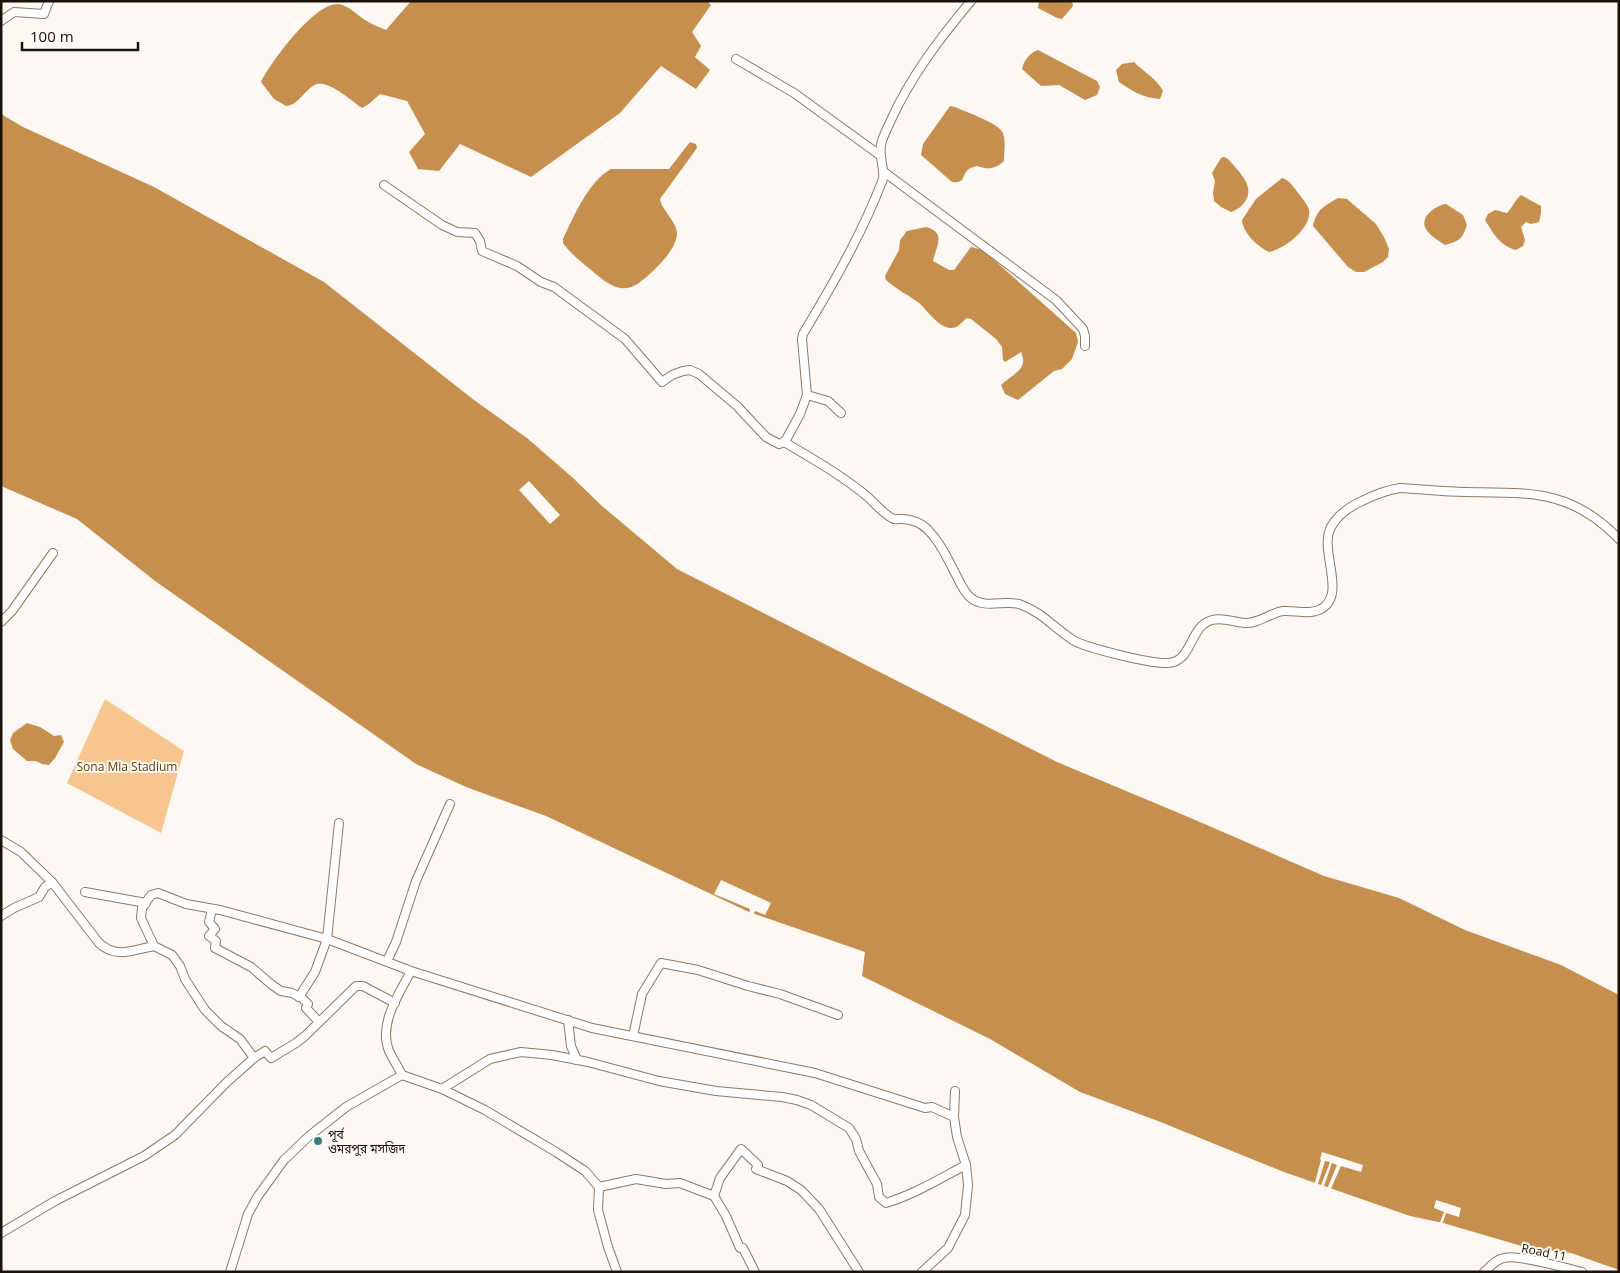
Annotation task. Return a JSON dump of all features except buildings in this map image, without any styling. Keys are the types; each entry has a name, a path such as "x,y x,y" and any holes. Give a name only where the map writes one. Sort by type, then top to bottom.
{"street":[{"path":"1,21 14,12 44,14 49,1"},
{"path":"384,185 442,225 457,232 475,234 480,241 482,251 517,266 562,293 626,339 662,382 672,375 684,371 690,370 699,374 737,406 766,437 779,444 784,442 800,414 807,395 803,334 833,284 863,228 873,204 884,172 880,149 882,141 901,97 935,46 971,1"},
{"path":"736,59 794,94 881,156"},
{"path":"884,172 1056,300 1083,329 1086,336 1086,346"},
{"path":"807,395 828,401 841,413"},
{"path":"784,442 853,484 894,519 911,520 927,529 949,560 967,594 977,602 987,604 1006,602 1019,604 1041,614 1080,644 1167,663 1184,655 1190,646 1193,636 1209,620 1221,618 1244,623 1269,617 1280,612 1311,612 1328,603 1331,598 1333,581 1327,553 1330,528 1346,510 1390,490 1400,488 1465,492 1510,492 1562,500 1580,507 1591,514 1619,539"},
{"path":"1,622 12,611 53,553"},
{"path":"387,961 396,942 416,881 450,804"},
{"path":"299,997 315,972 327,939 338,823"},
{"path":"1,840 21,852 52,882 99,943 107,950 115,953 154,946"},
{"path":"1,916 39,897 44,887 52,882"},
{"path":"85,892 146,902"},
{"path":"254,1058 240,1039 221,1026 205,1010 185,979 180,966 172,956 154,946 141,918 142,908 151,895 158,894 186,904 212,908 327,939 411,971 592,1028 815,1073 925,1108 932,1107 954,1117"},
{"path":"212,908 209,922 215,929 209,936 216,941 216,948 251,967 281,991 300,996 308,1004 306,1008 319,1022"},
{"path":"633,1036 642,994 661,963 698,970 780,994 838,1015"},
{"path":"411,971 386,1024 389,1050 402,1075 442,1089 485,1110 585,1171 599,1187 598,1210 608,1248 618,1272"},
{"path":"1,1233 56,1201 152,1151 175,1135 214,1094 254,1058 265,1051 271,1058 274,1057 296,1043 356,986 363,986 395,1003"},
{"path":"568,1020 571,1046 577,1060"},
{"path":"442,1089 490,1059 521,1052 552,1055 659,1081 716,1091 782,1097 812,1105 850,1128 856,1138 859,1151 877,1184 879,1197 886,1203 905,1197 966,1165"},
{"path":"230,1272 248,1214 258,1196 284,1160 308,1137 346,1107 402,1075"},
{"path":"922,1272 948,1248 965,1215 968,1184 966,1165 957,1137 954,1117 955,1091"},
{"path":"714,1196 720,1178 741,1149 758,1165 756,1169 787,1181 801,1190 819,1209 859,1272"},
{"path":"599,1187 636,1179 666,1184 680,1183 714,1196 726,1216 740,1248 744,1248 754,1272"},
{"name":"Road 11","path":"1484,1272 1502,1258 1520,1258 1582,1272"}],"green space":[{"name":"Sona Mia Stadium","path":"105,699 184,751 161,833 67,783"}],"shaded area":[{"path":"411,1 707,1 711,5 692,32 701,46 695,57 710,70 696,89 661,66 620,113 531,177 460,144 439,171 418,169 409,152 425,134 407,101 380,94 362,108 334,88 317,84 294,103 286,106 274,99 261,82 283,48 294,35 317,13 328,6 338,4 345,6 367,21 386,30"},
{"path":"1039,1 1072,1 1073,6 1062,19 1038,8"},
{"path":"1038,50 1097,81 1100,87 1097,95 1085,100 1059,85 1041,86 1022,69 1028,57"},
{"path":"1134,62 1154,79 1163,91 1160,99 1138,94 1119,82 1116,70 1122,64"},
{"path":"950,106 982,118 1000,129 1004,140 1004,161 992,168 972,167 959,182 952,182 921,155 923,144"},
{"path":"1,114 23,127 154,187 324,282 474,400 527,438 602,506 677,569 1057,762 1324,876 1399,898 1465,930 1561,965 1619,995 1619,1270 1571,1253 1529,1248 1443,1223 1410,1216 1284,1172 1080,1092 990,1039 862,976 865,952 749,912 546,816 466,787 416,764 155,581 77,519 1,486"},
{"path":"690,142 696,144 697,148 660,199 663,208 676,228 677,238 673,247 661,263 640,282 625,288 618,288 610,284 580,261 563,243 563,239 582,200 595,182 611,169 669,169"},
{"path":"1221,158 1228,159 1244,178 1248,189 1246,200 1238,209 1231,212 1214,201 1215,181 1212,173"},
{"path":"1282,178 1291,184 1305,202 1309,210 1309,217 1296,237 1282,247 1269,252 1251,239 1245,230 1242,220 1256,199"},
{"path":"1521,195 1541,206 1541,213 1539,222 1531,224 1526,222 1521,227 1525,240 1523,246 1516,250 1501,242 1485,220 1488,214 1495,210 1507,213"},
{"path":"1338,198 1347,199 1376,224 1389,249 1388,257 1383,262 1364,272 1356,272 1348,267 1313,226 1316,216 1321,209"},
{"path":"1446,204 1463,215 1467,225 1459,239 1445,245 1434,238 1424,225 1427,216 1433,209"},
{"path":"926,227 938,236 938,245 933,261 949,270 954,270 971,247 983,250 1076,333 1078,342 1072,359 1062,369 1054,371 1018,400 1005,394 1001,385 1019,371 1023,363 1021,352 1005,362 1003,360 1002,347 996,339 971,319 967,318 955,327 945,327 919,303 886,280 885,276 899,250 900,240 907,231"},
{"path":"27,723 40,727 54,736 61,735 64,742 49,765 36,761 27,761 13,749 10,740 13,733"}],"pier":[{"path":"529,481 560,515 550,524 519,490"},
{"path":"721,880 771,903 765,915 755,911 753,916 749,914 750,909 714,894"},
{"path":"1322,1152 1363,1165 1361,1172 1341,1166 1330,1191 1327,1189 1337,1165 1332,1163 1323,1189 1320,1188 1330,1162 1325,1161 1317,1187 1314,1186"},
{"path":"1436,1200 1461,1208 1459,1217 1446,1213 1442,1225 1439,1225 1444,1212 1434,1208"}],"place":[{"name":"পূর্ব ওমরপুর মসজিদ","path":"318,1141"}]}
